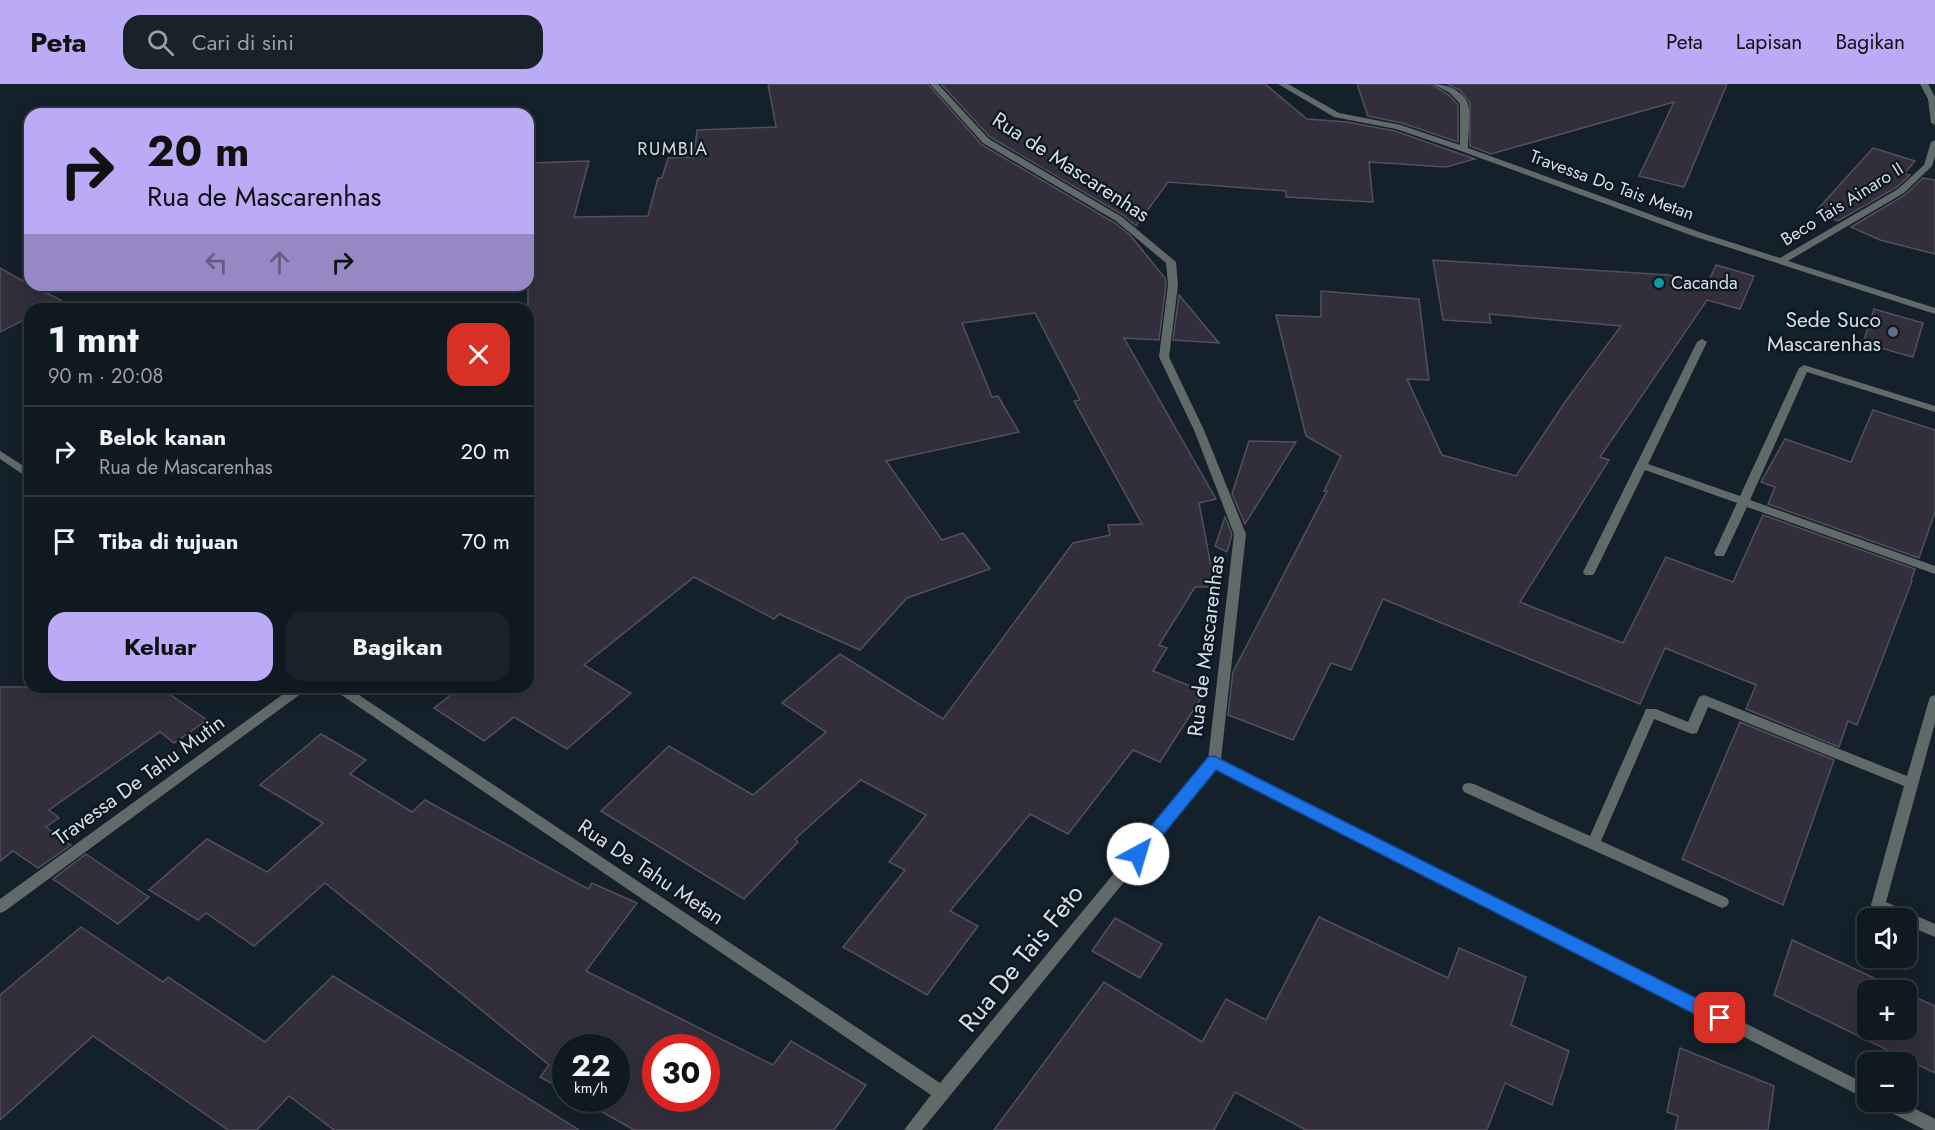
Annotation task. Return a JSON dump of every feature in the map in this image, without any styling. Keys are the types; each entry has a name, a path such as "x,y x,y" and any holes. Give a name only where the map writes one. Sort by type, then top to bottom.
{"street":[{"name":"Rua de Mascarenhas","path":"934,84 986,141 1119,219 1171,262 1173,285 1164,357 1199,430 1240,534 1214,762 1857,1087"},
{"name":"Travessa Do Tais Metan","path":"1282,84 1337,115 1398,127 1464,148 1696,234 1935,311"},
{"path":"1437,84 1453,91 1464,104 1464,148"},
{"path":"1924,84 1932,99 1935,123"},
{"name":"Beco Tais Ainaro II","path":"1781,261 1901,191 1928,166 1935,142"},
{"path":"1589,572 1702,342"},
{"path":"1720,553 1804,368 1935,409"},
{"path":"0,454 24,471"},
{"path":"1641,465 1935,570"},
{"name":"Travessa De Tahu Mutin","path":"0,907 295,693"},
{"name":"Rua De Tahu Metan","path":"347,693 941,1093"},
{"path":"1593,844 1651,712 1692,729 1704,700 1912,783"},
{"path":"1884,908 1878,905 1935,700"},
{"name":"Rua De Tais Feto","path":"912,1130 1214,762"},
{"path":"1469,788 1722,902"},
{"path":"1917,923 1935,931"},
{"path":"1906,1112 1935,1127"}],"building":[{"path":"768,84 928,84 982,145 1115,223 1130,235 1165,278 1166,285 1159,340 1124,338 1216,499 1199,503 1215,587 1195,587 1159,645 1167,648 1153,671 1205,692 1160,762 1133,750 1068,834 1030,814 950,911 978,926 927,995 843,947 905,870 889,862 926,815 861,780 795,839 798,842 744,899 601,811 669,746 753,795 826,732 782,703 840,654 943,719 1073,543 1110,535 1108,525 1142,524 1074,401 1080,400 1035,313 962,323 992,397 998,396 1019,432 886,461 942,540 963,533 990,569 907,598 860,650 779,614 774,619 694,577 584,665 631,693 567,749 514,717 484,741 434,708 453,693 534,693 534,303 528,303 528,291 534,291 534,163 589,161 574,217 648,216 658,178 662,178 668,158 694,157 697,130 776,127"},
{"path":"941,84 1265,84 1307,119 1347,122 1395,131 1475,159 1446,167 1369,162 1373,202 1286,197 1286,191 1168,182 1136,226 1123,215 990,137"},
{"path":"1357,84 1431,84 1449,95 1458,105 1458,142 1402,123 1368,116"},
{"path":"1447,84 1727,84 1684,187 1639,176 1674,102 1491,154 1470,146 1470,103 1460,90"},
{"path":"1873,148 1915,161 1904,174 1910,175 1897,187 1838,221 1816,211"},
{"path":"1923,178 1935,180 1935,254 1880,240 1851,227 1905,195"},
{"path":"1433,260 1669,275 1707,285 1716,265 1754,276 1740,309 1707,300 1600,457 1609,460 1520,602 1623,643 1666,557 1733,582 1763,515 1915,569 1857,725 1848,721 1839,747 1746,709 1756,685 1665,648 1640,704 1383,599 1351,670 1331,663 1293,740 1228,715 1233,672 1327,491 1324,491 1341,456 1306,436 1276,315 1321,317 1321,291 1419,299 1429,380 1407,379 1442,455 1516,476 1565,402 1621,326 1489,314 1491,323 1443,320"},
{"path":"0,268 24,282 24,291 42,291 61,300 56,303 24,303 24,320 0,332"},
{"path":"1179,295 1219,343 1173,340"},
{"name":"Sede Suco Mascarenhas","path":"1874,309 1923,323 1913,357 1863,343"},
{"path":"1873,410 1935,430 1935,512 1919,558 1768,504 1775,487 1761,482 1785,439 1851,462"},
{"path":"1249,441 1296,442 1245,524 1232,494"},
{"path":"1225,517 1232,534 1227,552 1215,546"},
{"path":"0,687 24,687 24,693 168,693 207,720 174,743 160,732 49,810 59,818 46,827 71,845 38,868 13,851 0,861"},
{"path":"1740,722 1834,760 1783,905 1682,859"},
{"path":"321,734 366,760 350,774 412,812 425,800 588,889 592,883 637,903 586,971 711,1034 642,1034 642,1112 720,1112 720,1038 773,1065 791,1041 866,1085 834,1130 634,1130 602,1112 630,1112 630,1034 552,1034 552,1083 540,1077 549,1065 325,883 254,946 206,913 198,920 149,890 207,839 267,872 323,823 260,785"},
{"path":"86,854 149,897 118,924 53,879"},
{"path":"1319,917 1448,978 1459,948 1526,977 1511,1025 1569,1051 1552,1105 1505,1083 1487,1130 1306,1130 1235,1092 1214,1130 994,1130 1104,982 1202,1042 1226,999 1266,1020"},
{"path":"1115,918 1162,944 1140,978 1092,951"},
{"path":"81,927 163,982 168,977 265,1042 333,976 579,1130 334,1130 289,1096 257,1130 228,1130 93,1036 0,1120 0,995"},
{"path":"1792,940 1878,980 1857,980 1857,1035 1774,995"},
{"path":"1917,998 1935,1006 1935,1073 1917,1064 1917,1052 1892,1052 1867,1040 1917,1040"},
{"path":"1680,1048 1774,1086 1768,1130 1675,1130 1678,1116 1667,1112"}],"place":[{"name":"Cacanda","path":"1659,283"},
{"name":"Sede Suco Mascarenhas","path":"1893,332"}],"district":[{"name":"RUMBIA","path":"673,149"}],"route":[{"path":"1138,854 1214,762 1720,1018"}]}
